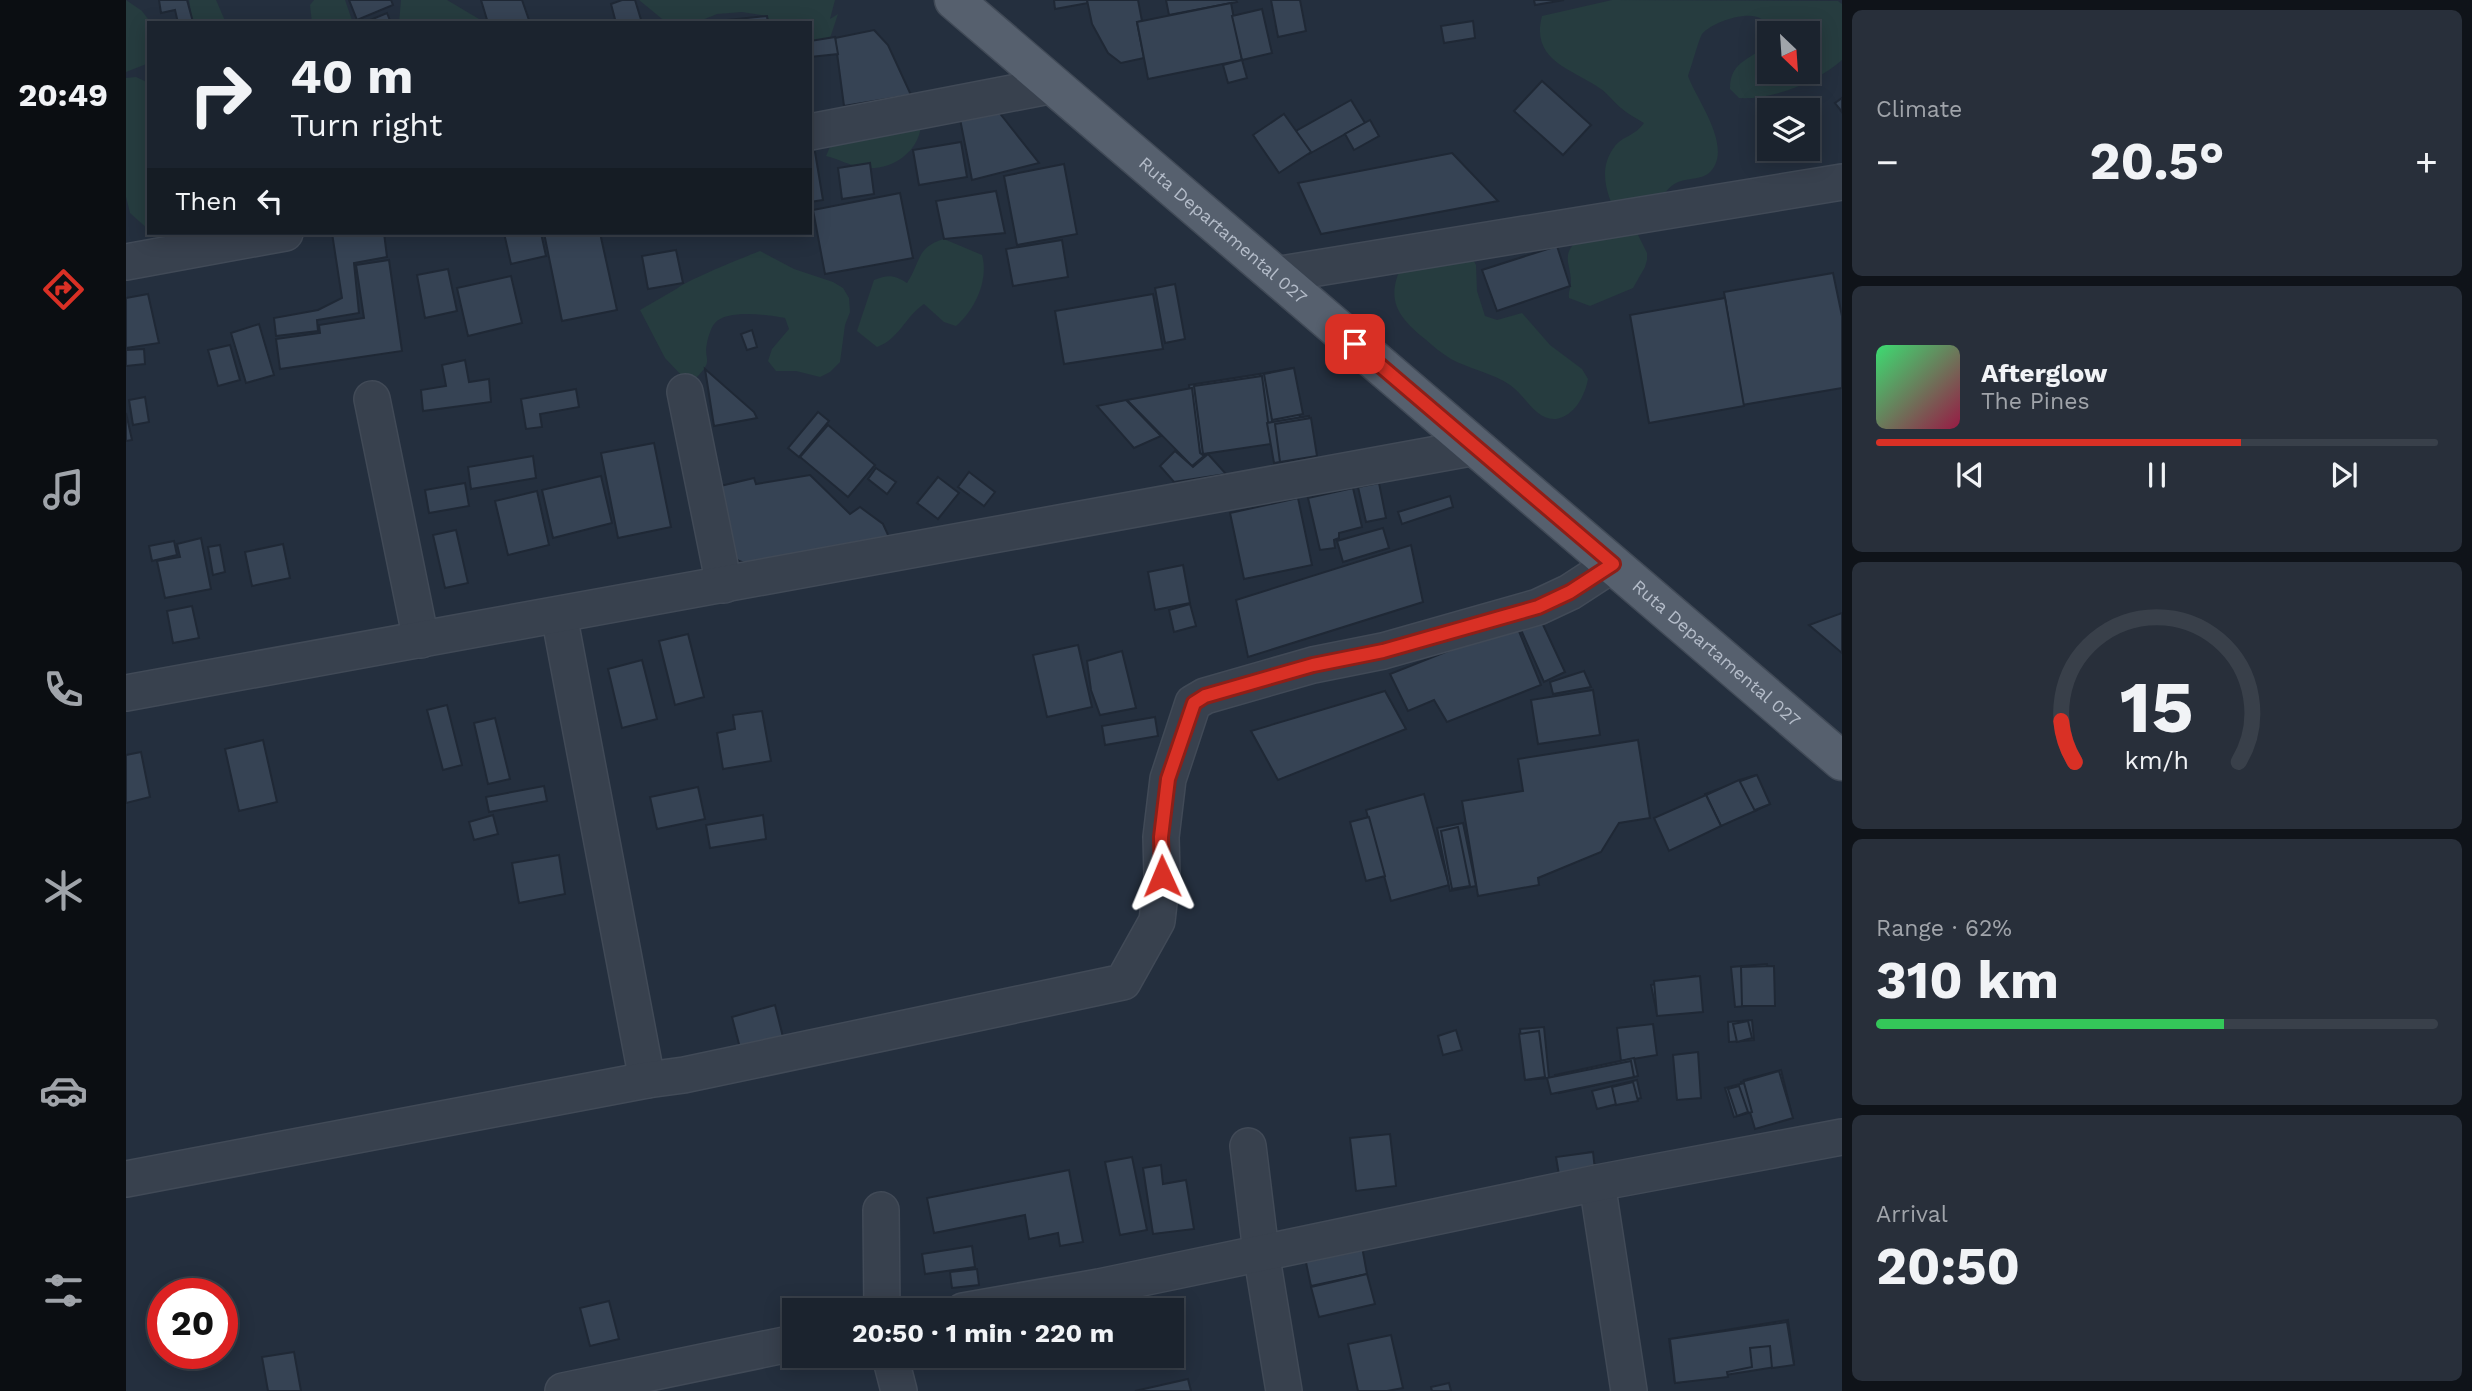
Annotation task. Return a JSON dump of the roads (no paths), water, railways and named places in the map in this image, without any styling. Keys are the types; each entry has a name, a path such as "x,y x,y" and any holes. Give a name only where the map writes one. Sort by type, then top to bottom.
{"main road":[{"name":"Ruta Departamental 027","path":"954,0 1842,761"}],"street":[{"path":"812,132 1054,85"},
{"path":"1275,275 1842,182"},
{"path":"126,262 274,235"},
{"path":"685,392 724,585"},
{"path":"372,399 421,640"},
{"path":"126,693 1476,447"},
{"path":"126,1180 684,1075 1123,982 1157,921 1162,876 1161,837 1168,779 1194,703 1205,696 1301,668 1348,656 1383,651 1538,607 1570,592 1613,564"},
{"path":"559,615 647,1080"},
{"path":"1037,1298 1597,1182 1842,1137"},
{"path":"1248,1146 1261,1252 1284,1391"},
{"path":"1597,1182 1629,1391"},
{"path":"881,1210 882,1298"},
{"path":"563,1391 782,1345"},
{"path":"893,1368 899,1391"}]}
